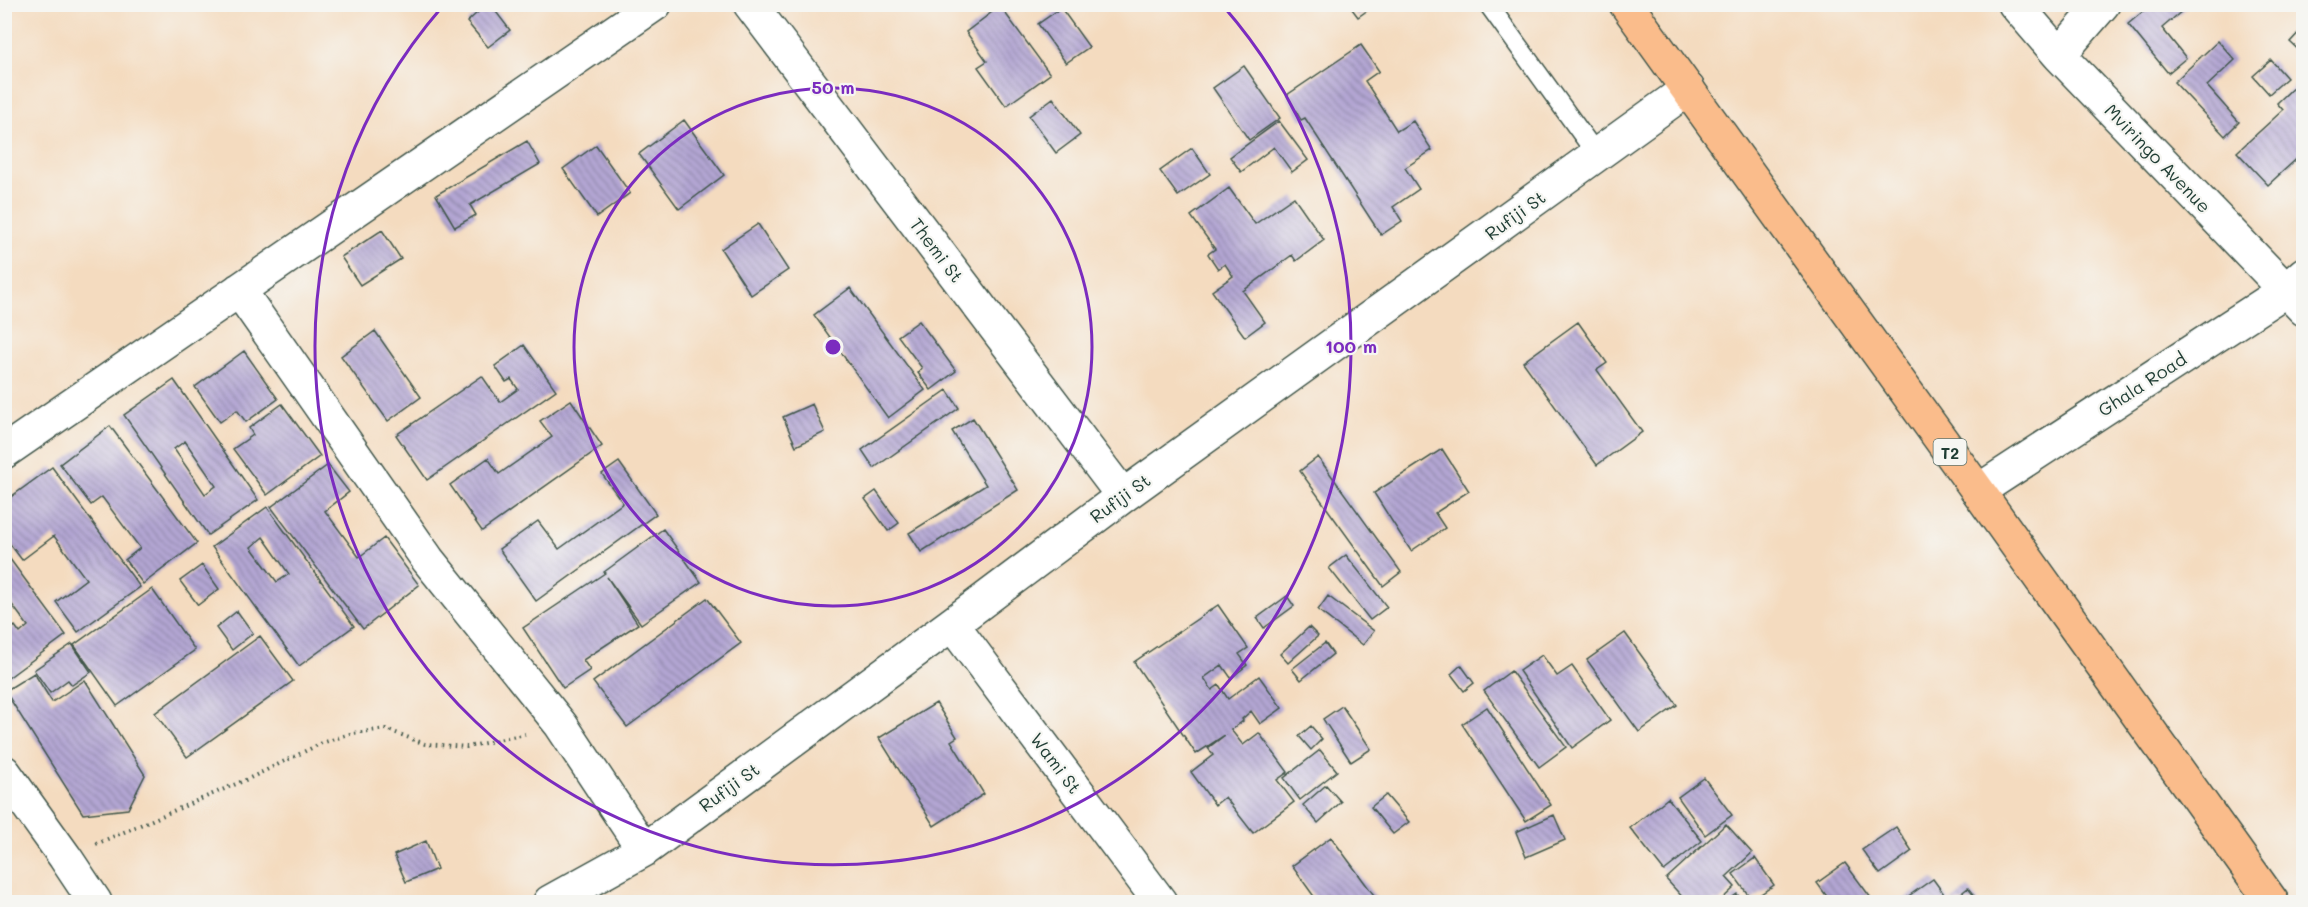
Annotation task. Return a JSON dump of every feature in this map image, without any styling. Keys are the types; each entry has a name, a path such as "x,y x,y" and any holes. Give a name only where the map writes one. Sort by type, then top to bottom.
{"highway":[{"name":"T2","path":"1626,4 2272,903"}],"street":[{"path":"4,452 655,4"},
{"name":"Themi St","path":"750,4 1123,496"},
{"name":"Mviringo Avenue","path":"2015,4 2059,56 2298,291"},
{"path":"2059,56 2103,4"},
{"name":"Rufiji St","path":"550,903 644,850 1123,496 1688,89"},
{"path":"239,290 428,560 561,725 644,850"},
{"name":"Ghala Road","path":"1978,491 2298,291"},
{"name":"Wami St","path":"952,624 1160,903"},
{"path":"4,772 65,856 95,903"}],"lane":[{"path":"1488,4 1597,155"}],"path":[{"path":"65,856 250,778 322,743 353,733 386,729 425,744 467,747 561,725"}],"building":[{"path":"487,4 490,4 510,30 488,47 467,22"},
{"path":"2152,4 2190,4 2162,28 2186,58 2168,73 2128,24"},
{"path":"1349,5 1375,5 1358,17"},
{"path":"1000,6 1050,74 1006,106 978,67 987,61 966,32"},
{"path":"1061,8 1089,47 1066,63 1038,24"},
{"path":"2304,27 2304,55 2290,42"},
{"path":"2218,41 2235,60 2207,86 2239,122 2225,136 2174,82"},
{"path":"1361,45 1379,71 1365,81 1397,131 1413,121 1432,150 1405,168 1419,189 1393,207 1402,221 1381,235 1305,118 1301,120 1287,95"},
{"path":"2271,60 2287,78 2269,94 2253,76"},
{"path":"1244,66 1280,118 1249,140 1213,88"},
{"path":"2296,85 2304,94 2304,152 2268,185 2237,152 2283,110 2277,103"},
{"path":"1053,98 1080,135 1056,153 1029,116"},
{"path":"684,120 724,175 679,209 639,154"},
{"path":"1279,121 1308,160 1292,172 1274,147 1241,172 1230,157"},
{"path":"527,141 540,164 470,205 476,215 455,227 436,195"},
{"path":"596,145 630,193 597,217 563,169"},
{"path":"1192,148 1210,174 1178,196 1160,171"},
{"path":"1229,188 1255,224 1294,197 1324,240 1296,261 1292,255 1243,291 1265,322 1245,337 1212,291 1233,276 1225,264 1218,269 1208,254 1215,249 1191,216"},
{"path":"758,224 788,270 751,295 721,249"},
{"path":"382,230 401,259 360,285 341,257"},
{"path":"850,288 925,390 888,418 814,315"},
{"path":"919,321 956,371 931,390 918,373 922,368 898,336"},
{"path":"1578,322 1607,363 1597,370 1642,432 1597,465 1523,362"},
{"path":"375,331 421,397 388,421 341,356"},
{"path":"524,345 556,390 427,480 396,435 482,376 500,402 518,389 511,379 506,382 495,366"},
{"path":"244,351 278,399 246,422 237,410 220,422 195,387"},
{"path":"174,380 258,500 208,535 124,415","holes":["185,441 216,486 205,494 174,449"]},
{"path":"947,390 959,408 874,468 862,450"},
{"path":"571,400 602,446 482,531 450,485 488,458 499,474 552,437 540,421"},
{"path":"282,404 320,456 267,495 233,449 253,435 249,428"},
{"path":"812,404 825,432 796,446 783,417"},
{"path":"973,418 1018,490 921,552 909,533 986,485 952,431"},
{"path":"110,426 197,543 143,584 125,560 140,548 102,497 91,505 60,464"},
{"path":"1442,449 1469,491 1435,513 1445,528 1411,551 1374,493"},
{"path":"1318,457 1401,572 1383,586 1300,471"},
{"path":"619,462 656,514 536,601 499,549 538,521 559,549 623,503 602,474"},
{"path":"328,465 349,492 325,511 359,557 384,538 419,585 363,629 271,507"},
{"path":"52,467 140,587 78,632 56,602 86,579 54,536 22,560 4,536 4,502"},
{"path":"876,491 899,523 888,531 865,499"},
{"path":"267,507 354,626 299,666 212,547","holes":["263,537 289,574 277,582 251,547"]},
{"path":"663,529 701,582 641,624 607,577 638,624 583,660 590,670 563,688 523,628 605,573"},
{"path":"4,551 66,635 8,678 4,672 4,633 15,626 20,633 28,626 4,594"},
{"path":"1346,555 1387,607 1370,620 1329,568"},
{"path":"202,565 219,589 198,605 180,581"},
{"path":"152,589 195,650 117,706 74,645"},
{"path":"1287,596 1294,606 1264,628 1257,618"},
{"path":"1328,596 1374,631 1363,645 1318,610"},
{"path":"707,598 741,643 627,727 593,682"},
{"path":"1218,605 1248,648 1239,654 1247,665 1231,678 1222,665 1204,678 1212,690 1219,685 1228,699 1259,676 1282,708 1260,724 1251,711 1231,730 1243,745 1259,733 1288,772 1277,780 1294,802 1253,833 1225,797 1215,805 1191,772 1213,755 1208,748 1225,735 1196,754 1134,662"},
{"path":"237,611 253,633 232,650 216,628"},
{"path":"1309,627 1318,636 1288,663 1280,654"},
{"path":"1625,633 1677,705 1639,732 1587,660"},
{"path":"260,636 293,681 187,757 155,713"},
{"path":"1325,643 1333,654 1301,680 1292,669"},
{"path":"72,644 91,672 72,685 68,680 50,693 34,670"},
{"path":"1542,655 1557,676 1572,666 1610,720 1572,748 1519,671"},
{"path":"1461,665 1474,683 1464,691 1451,674"},
{"path":"1511,671 1566,747 1539,767 1484,691"},
{"path":"34,673 52,702 85,680 145,775 128,809 83,814 5,691"},
{"path":"936,703 957,737 951,741 984,794 934,826 879,738"},
{"path":"1342,706 1371,749 1351,762 1323,719"},
{"path":"1487,707 1551,805 1526,821 1462,724"},
{"path":"1311,726 1322,739 1311,750 1299,736"},
{"path":"1320,750 1337,771 1300,800 1284,778"},
{"path":"1704,778 1732,815 1705,835 1678,797"},
{"path":"1326,785 1341,802 1318,823 1303,805"},
{"path":"1386,795 1409,822 1393,834 1371,807"},
{"path":"1668,798 1702,841 1664,871 1630,828"},
{"path":"1554,815 1565,840 1526,857 1516,832"},
{"path":"1726,824 1752,853 1726,877 1735,887 1719,902 1687,902 1666,879"},
{"path":"1896,827 1912,851 1880,874 1862,850"},
{"path":"1331,837 1379,902 1318,902 1292,866"},
{"path":"426,841 437,869 406,882 394,855"},
{"path":"1755,858 1774,885 1752,900 1733,874"},
{"path":"1845,863 1874,902 1831,902 1817,883"},
{"path":"1933,879 1949,901 1900,902"},
{"path":"1968,888 1979,902 1950,902"},
{"path":"1737,894 1743,902 1726,902"}]}
